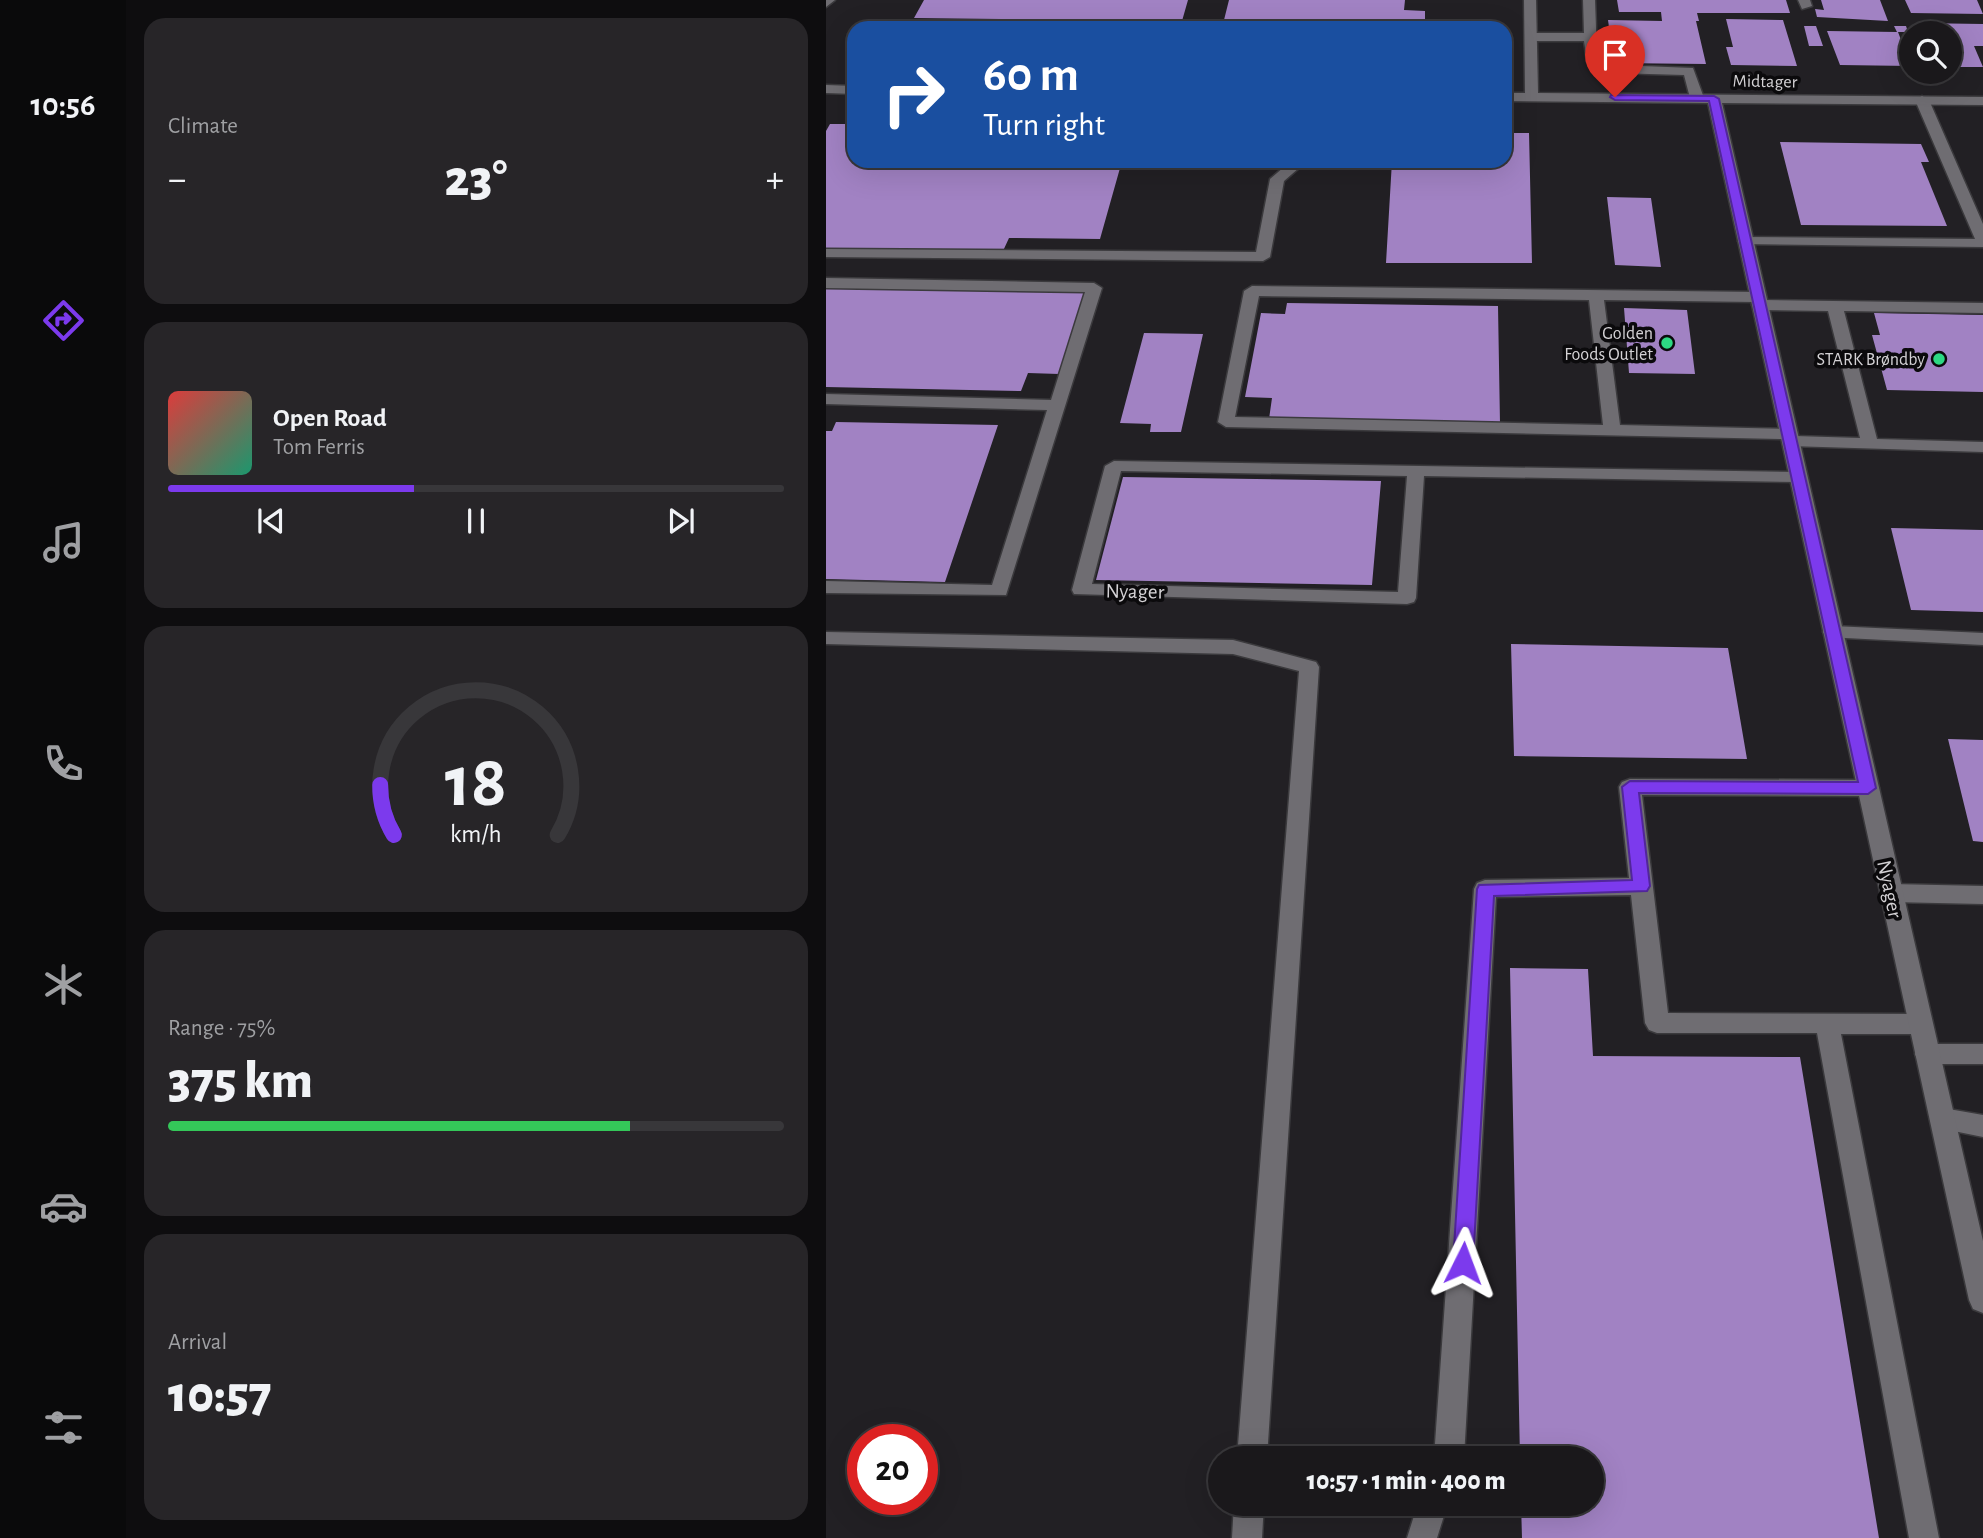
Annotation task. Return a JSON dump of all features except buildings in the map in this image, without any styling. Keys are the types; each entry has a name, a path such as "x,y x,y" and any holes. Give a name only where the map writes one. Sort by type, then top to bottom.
{"street":[{"path":"1530,0 1532,97"},
{"path":"1531,37 1590,37 1589,0"},
{"name":"Nyager","path":"1590,37 1591,59 1614,69 1689,71 1705,98 1759,301 1983,1300"},
{"path":"826,89 847,90"},
{"name":"Midtager","path":"1512,97 1983,101"},
{"path":"1745,241 1983,242 1922,100"},
{"path":"826,253 1263,257 1277,180 1292,168"},
{"path":"826,283 1094,288 999,591 826,587"},
{"path":"1983,308 1835,306 1596,295 1252,291 1226,422 1612,430 1789,437 1870,444 1983,447"},
{"path":"1596,295 1612,430"},
{"path":"1835,306 1870,444"},
{"path":"826,399 1058,405"},
{"name":"Nyager","path":"1416,470 1407,597 1081,590 1114,466 1416,470 1798,477"},
{"path":"1833,632 1983,639"},
{"path":"826,638 1233,647 1308,667 1253,1446"},
{"path":"1868,788 1630,787 1657,1023 1920,1024"},
{"path":"1450,1446 1485,889 1641,886"},
{"path":"1891,893 1983,895"},
{"path":"1827,1024 1924,1538"},
{"path":"1927,1054 1983,1054"},
{"path":"1943,1119 1983,1126"},
{"path":"1247,1538 1248,1516"},
{"path":"1422,1538 1429,1516"}],"place":[{"name":"Golden Foods Outlet","path":"1667,343"},
{"name":"STARK Brøndby","path":"1939,359"}],"route":[{"path":"1463,1263 1485,889 1641,886 1630,787 1868,788 1714,99 1615,97"}]}
